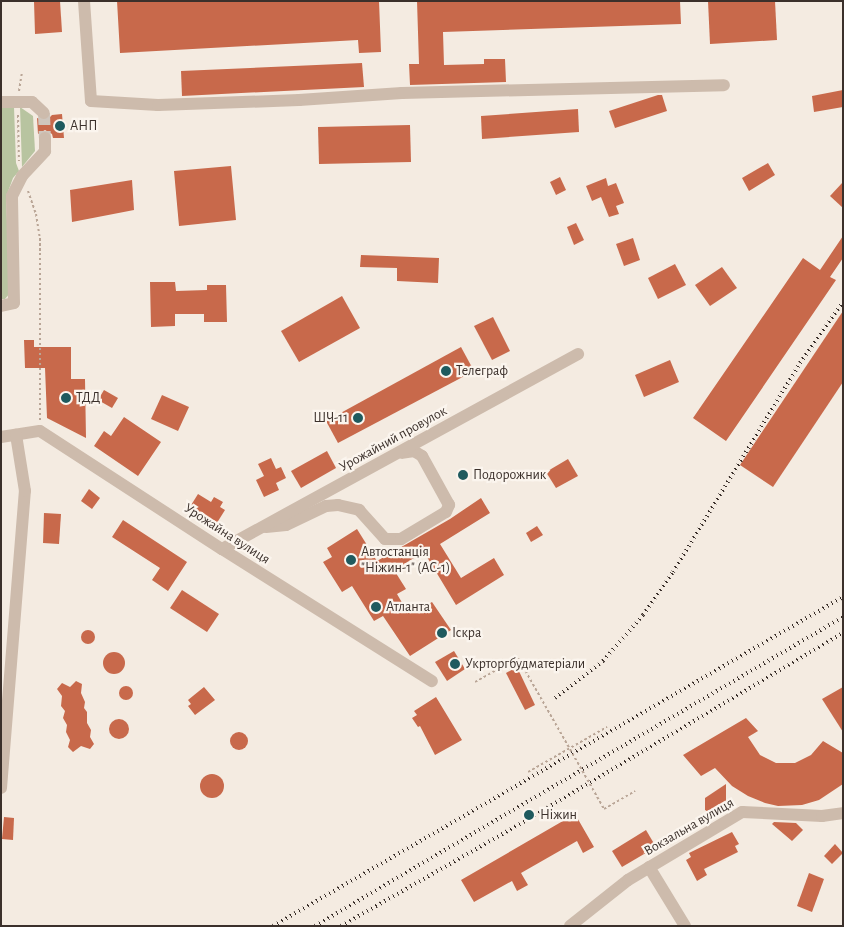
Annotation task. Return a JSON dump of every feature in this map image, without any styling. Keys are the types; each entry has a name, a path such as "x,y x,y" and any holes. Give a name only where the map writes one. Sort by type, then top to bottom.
{"street":[{"path":"84,1 91,101 158,105 299,100 402,93 724,84"},
{"path":"1,102 32,102 44,113"},
{"path":"1,306 14,303 12,196 22,176 46,151 45,138"},
{"name":"Урожайний провулок","path":"222,549 578,354"},
{"path":"1,437 40,431"},
{"name":"Урожайна вулиця","path":"40,431 222,549 432,681"},
{"path":"1,788 25,491 16,435"},
{"path":"262,528 286,525 326,506 338,505 359,510 385,539 401,539 446,512 450,505 422,456 409,451 395,454"},
{"name":"Вокзальна вулиця","path":"570,926 628,880 742,812 822,816 843,812"},
{"path":"649,867 685,926"}],"path":[{"path":"22,71 17,102 19,164 36,214 40,238 40,431"},
{"path":"475,682 518,658 604,809 636,791"},
{"path":"528,772 607,727"}],"green space":[{"path":"1,107 14,107 16,163 19,171 13,178 6,197 10,293 5,299 1,299"},
{"path":"20,107 33,116 35,151 22,167"}],"building":[{"path":"34,1 60,1 62,32 35,34"},
{"path":"117,1 379,1 381,52 359,53 358,40 120,53"},
{"path":"417,1 680,1 681,24 443,32 444,65 484,64 484,59 505,59 506,82 410,85 409,64 419,64"},
{"path":"708,1 775,1 777,40 710,44"},
{"path":"362,63 364,87 182,96 181,71"},
{"path":"843,90 843,107 814,112 812,96"},
{"path":"662,95 667,111 615,128 609,111"},
{"path":"578,109 579,132 482,139 481,116"},
{"path":"62,114 64,138 53,138 52,134 45,130 38,134 37,118 46,121 52,115"},
{"path":"410,125 411,162 319,164 318,127"},
{"path":"768,163 775,175 749,191 742,178"},
{"path":"231,166 236,220 179,226 174,171"},
{"path":"560,177 566,190 556,195 550,182"},
{"path":"606,178 608,186 616,183 624,203 616,206 619,214 609,217 601,197 592,201 586,186"},
{"path":"132,180 134,210 72,222 70,190"},
{"path":"843,182 843,208 830,196"},
{"path":"576,223 584,240 574,245 567,227"},
{"path":"843,236 843,258 830,277 836,280 726,441 693,418 803,258 820,270"},
{"path":"633,238 640,260 624,266 616,244"},
{"path":"361,255 439,258 438,283 397,281 397,268 360,267"},
{"path":"675,264 686,285 658,299 648,278"},
{"path":"722,267 737,288 710,306 695,285"},
{"path":"150,282 175,282 176,291 207,290 207,285 226,285 227,322 204,322 204,314 175,314 175,326 151,327"},
{"path":"342,296 360,328 299,362 281,331"},
{"path":"843,311 843,382 773,487 740,465"},
{"path":"493,317 510,351 492,360 474,326"},
{"path":"24,340 34,340 34,347 71,347 71,379 85,379 86,438 47,418 45,368 25,368"},
{"path":"461,347 474,371 338,443 326,421"},
{"path":"670,360 679,382 644,397 635,375"},
{"path":"104,390 118,398 112,408 98,400"},
{"path":"162,395 189,407 178,431 151,419"},
{"name":"ТДД","path":"124,417 161,442 138,476 94,446 104,431 111,436"},
{"path":"327,451 336,468 301,488 291,471"},
{"path":"271,458 276,469 281,467 286,478 276,483 279,490 264,497 256,480 264,476 258,464"},
{"path":"568,459 578,476 556,488 546,472"},
{"path":"89,489 100,498 92,509 81,501"},
{"path":"198,494 211,502 214,497 223,502 220,507 225,510 215,526 188,510"},
{"name":"Автостанція \"Ніжин-1\" (АС-1)","path":"481,498 490,513 440,544 461,578 494,558 504,575 456,605 424,552 394,570 406,589 397,594 408,613 413,609 415,612 432,602 451,630 410,656 383,616 374,621 352,586 342,592 323,562 332,557 327,548 357,529 377,561 450,519"},
{"path":"44,513 61,514 59,544 43,543"},
{"path":"123,520 187,562 168,591 152,580 160,568 112,537"},
{"path":"537,526 543,535 531,542 526,533"},
{"path":"182,590 219,614 207,632 170,608"},
{"path":"85,630 91,630 95,637 91,644 85,644 81,640 81,634"},
{"path":"454,651 465,669 447,681 435,662"},
{"path":"114,652 122,655 125,663 122,671 114,674 106,671 103,663 106,655"},
{"path":"517,667 535,705 525,710 506,673"},
{"path":"76,681 82,684 81,693 85,702 84,708 87,712 87,723 91,730 90,737 94,744 90,749 81,746 73,752 68,747 70,740 66,732 67,725 63,718 65,711 61,706 62,696 57,689 62,683 70,687"},
{"path":"123,686 129,686 133,693 129,700 123,700 119,696 119,690"},
{"path":"204,687 215,700 195,715 188,706 191,704 188,700"},
{"path":"843,687 843,732 822,699"},
{"path":"436,697 462,740 435,755 420,726 418,727 412,718 417,715 414,711"},
{"path":"746,718 758,731 748,737 760,755 776,763 795,763 811,755 823,741 843,753 843,784 819,800 802,805 778,806 748,796 732,786 715,768 701,776 683,755"},
{"path":"119,719 126,722 129,729 126,736 119,739 112,736 109,729 112,722"},
{"path":"239,732 245,735 248,741 245,747 239,750 233,747 230,741 233,735"},
{"path":"212,774 221,777 224,786 221,795 212,798 203,795 200,786 203,777"},
{"path":"726,784 726,809 716,816 705,810 705,798"},
{"path":"575,814 594,847 583,853 577,841 521,873 528,885 517,891 512,881 474,902 461,880"},
{"path":"4,817 14,818 13,840 2,839"},
{"path":"774,822 796,823 803,830 792,841 772,824"},
{"path":"646,830 656,847 622,867 612,851"},
{"path":"732,832 739,844 735,846 738,852 704,869 707,875 697,881 686,860 691,857 689,853"},
{"path":"835,844 843,853 832,864 824,856"},
{"path":"809,873 824,879 812,912 797,906"}],"tunnel":[{"path":"44,113 45,138"}],"railway":[{"path":"555,698 603,661 643,615 673,572 800,363 843,302"},
{"path":"273,926 843,597"},
{"path":"315,926 843,617"},
{"path":"341,926 530,818 843,633"}],"place":[{"name":"АНП","path":"60,126"},
{"name":"Телеграф","path":"446,371"},
{"name":"ТДД","path":"66,398"},
{"name":"ШЧ-11","path":"358,418"},
{"name":"Подорожник","path":"463,475"},
{"name":"Автостанція \"Ніжин-1\" (АС-1)","path":"351,560"},
{"name":"Атланта","path":"376,607"},
{"name":"Іскра","path":"442,633"},
{"name":"Укрторгбудматеріали","path":"455,664"},
{"name":"Ніжин","path":"529,815"}]}
